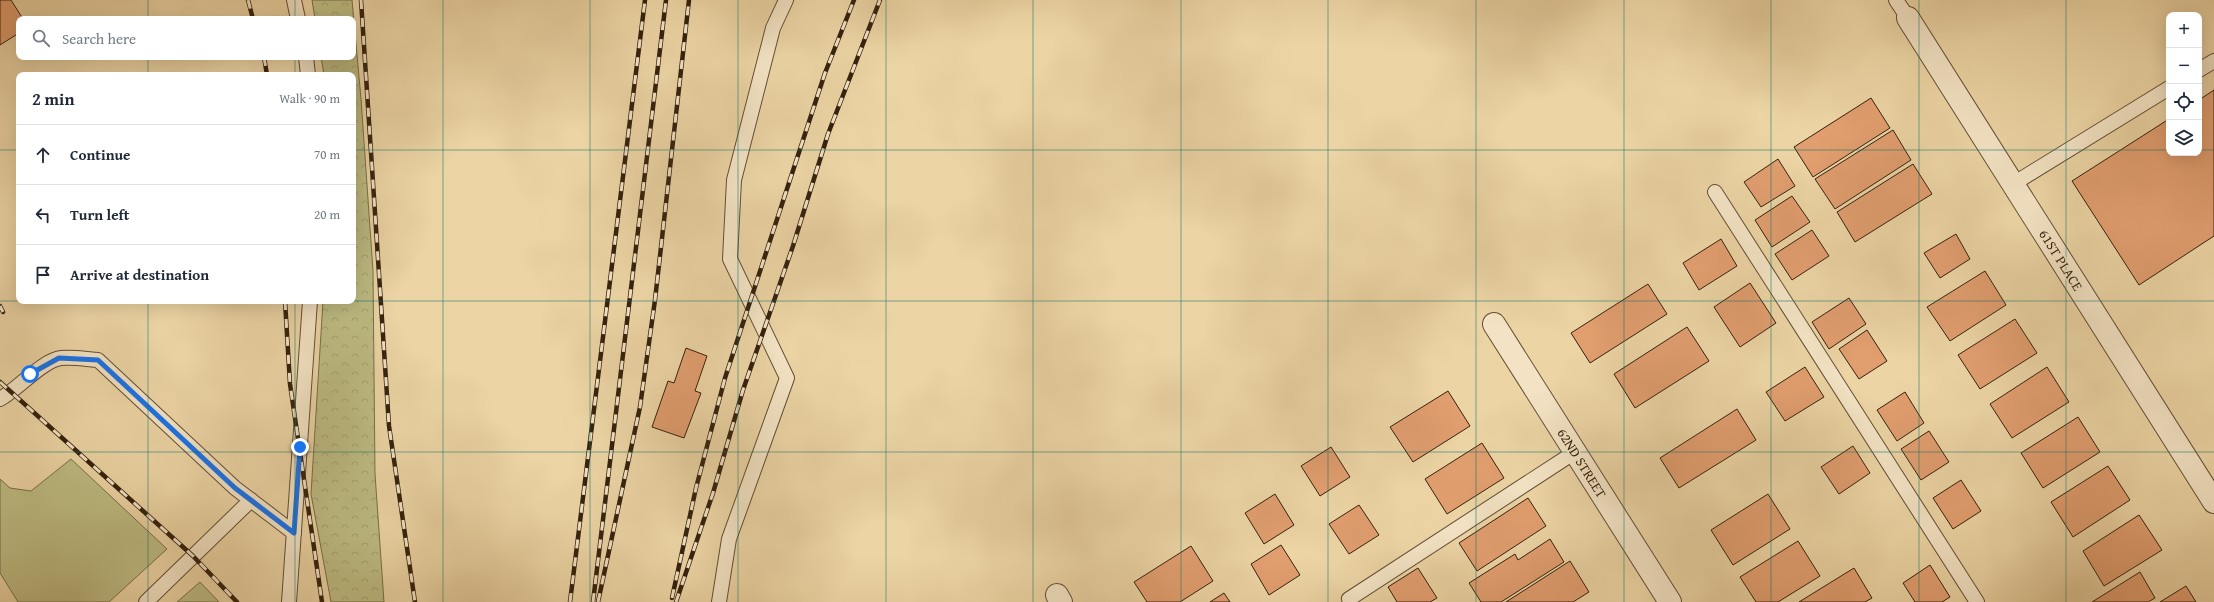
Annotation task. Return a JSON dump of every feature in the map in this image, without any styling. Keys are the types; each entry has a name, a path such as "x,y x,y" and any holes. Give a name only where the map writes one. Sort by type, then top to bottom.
{"street":[{"name":"61ST PLACE","path":"1908,18 2214,502"},
{"name":"62ND STREET","path":"1494,324 1670,602"}],"lane":[{"path":"294,0 297,16"},
{"path":"719,602 729,539 787,378 730,259 734,180 773,28 786,0"},
{"path":"1896,0 1908,18"},
{"path":"306,60 308,72"},
{"path":"2202,68 2214,61"},
{"path":"2013,184 2166,90"},
{"path":"1715,192 1977,602"},
{"path":"289,602 310,304"},
{"path":"0,399 12,393 30,374 59,358 98,360 235,488 294,533"},
{"path":"1350,602 1349,599 1575,452"},
{"path":"146,602 251,500"}],"green space":[{"path":"312,0 352,0 353,16 315,16"},
{"path":"356,44 373,271 375,474 384,602 331,602 311,494 323,304 356,304 356,72 324,72 322,60 356,60"},
{"path":"71,459 167,549 109,602 18,602 0,573 0,479 10,488 31,491"},
{"path":"200,582 219,602 177,602"}],"building":[{"path":"0,0 11,0 21,16 16,16 16,35 0,45"},
{"path":"2214,90 2214,236 2139,285 2072,181 2166,121 2166,156 2202,156 2202,98"},
{"path":"1871,98 1890,128 1813,177 1794,147"},
{"path":"1893,130 1911,160 1835,209 1815,179"},
{"path":"1778,159 1795,186 1761,207 1744,182"},
{"path":"1913,164 1932,194 1855,242 1837,212"},
{"path":"1792,196 1810,222 1772,247 1755,220"},
{"path":"1812,230 1829,256 1792,280 1775,254"},
{"path":"1956,234 1970,259 1940,278 1924,253"},
{"path":"1721,239 1737,266 1699,290 1683,263"},
{"path":"1985,271 2006,305 1950,341 1927,307"},
{"path":"1750,283 1776,323 1740,347 1714,307"},
{"path":"1648,284 1667,314 1590,363 1571,333"},
{"path":"1849,298 1866,324 1829,349 1812,322"},
{"path":"2015,319 2037,353 1980,389 1958,355"},
{"path":"1687,327 1709,361 1635,408 1614,374"},
{"path":"1867,330 1887,361 1859,379 1839,349"},
{"path":"686,348 707,356 695,391 701,393 684,438 652,427 668,381 674,383"},
{"path":"1805,367 1824,397 1785,421 1766,392"},
{"path":"2047,367 2069,402 2012,438 1990,404"},
{"path":"1448,391 1470,426 1413,462 1390,427"},
{"path":"1905,392 1924,423 1897,441 1877,410"},
{"path":"1737,409 1756,440 1679,488 1660,458"},
{"path":"2078,417 2100,452 2043,488 2021,453"},
{"path":"1929,431 1949,462 1921,480 1901,449"},
{"path":"1482,443 1504,478 1447,514 1425,479"},
{"path":"1853,446 1870,473 1839,494 1821,467"},
{"path":"1331,447 1350,477 1320,496 1301,466"},
{"path":"2108,466 2130,500 2073,537 2051,502"},
{"path":"1961,480 1981,511 1953,529 1933,498"},
{"path":"1275,494 1294,525 1264,544 1245,513"},
{"path":"1768,494 1790,529 1733,565 1711,530"},
{"path":"1528,498 1546,526 1477,571 1459,543"},
{"path":"1359,505 1379,535 1349,554 1329,524"},
{"path":"2139,515 2162,550 2104,586 2083,551"},
{"path":"1550,539 1564,562 1501,602 1481,602 1469,583 1515,554 1518,560"},
{"path":"1798,541 1820,576 1778,602 1756,602 1740,577"},
{"path":"1281,545 1300,575 1269,595 1251,564"},
{"path":"1191,546 1213,581 1180,602 1147,602 1134,582"},
{"path":"1570,561 1589,592 1573,602 1506,602"},
{"path":"1930,565 1950,597 1942,602 1915,602 1903,583"},
{"path":"1418,568 1437,598 1430,602 1397,602 1388,587"},
{"path":"1854,568 1872,598 1865,602 1799,602"},
{"path":"2140,572 2155,598 2148,602 2092,602"},
{"path":"2186,586 2196,602 2160,602"},
{"path":"1224,593 1230,602 1210,602"}],"railway":[{"path":"248,0 252,16"},
{"path":"361,0 389,426 415,602"},
{"path":"570,602 645,0"},
{"path":"593,602 666,0"},
{"path":"598,602 640,407 655,300 689,0"},
{"path":"672,598 696,488 725,378 825,73 854,0"},
{"path":"676,602 713,493 743,390 793,246 828,134 880,0"},
{"path":"264,60 266,72"},
{"path":"285,304 290,384 322,602"},
{"path":"0,306 3,312"},
{"path":"0,382 193,556 237,602"}],"route":[{"path":"30,374 59,358 98,360 143,400 235,488 294,533 300,447"}]}
